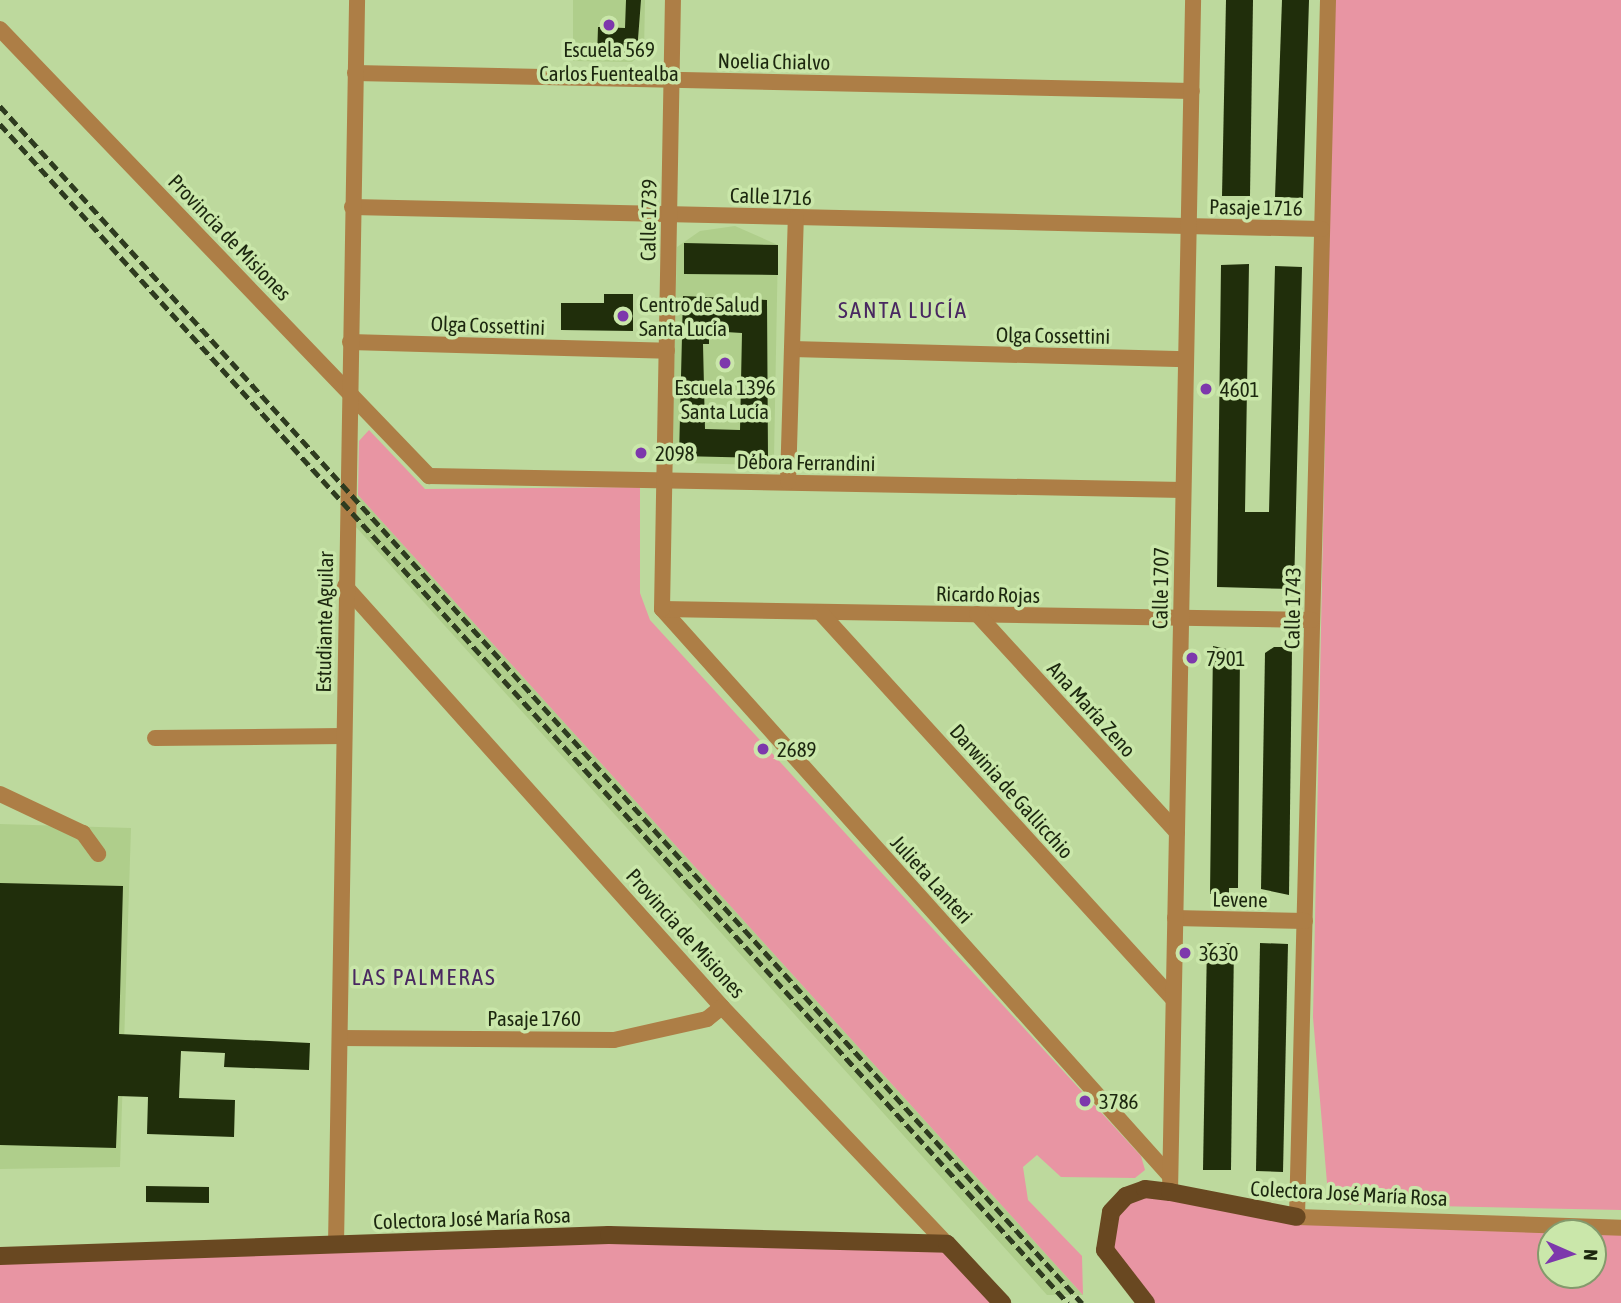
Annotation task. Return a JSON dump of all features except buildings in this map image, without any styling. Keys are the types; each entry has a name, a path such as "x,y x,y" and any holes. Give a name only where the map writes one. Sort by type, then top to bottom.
{"main road":[{"name":"Colectora José María Rosa","path":"1146,1303 1120,1276 1105,1250 1111,1212 1145,1189 1170,1184 1297,1217"},
{"name":"Colectora José María Rosa","path":"0,1256 609,1235 947,1244"},
{"name":"Provincia de Misiones","path":"947,1244 1002,1303"}],"street":[{"name":"Estudiante Aguilar","path":"336,1245 356,0"},
{"name":"Calle 1739","path":"662,609 673,0"},
{"name":"Calle 1707","path":"1170,1184 1194,0"},
{"name":"Calle 1743","path":"1297,1217 1328,0"},
{"name":"Provincia de Misiones","path":"0,29 429,476"},
{"name":"Noelia Chialvo","path":"355,73 1192,91"},
{"name":"Calle 1716","path":"352,207 1189,226"},
{"path":"788,482 796,218"},
{"name":"Pasaje 1716","path":"1189,226 1322,229"},
{"name":"Olga Cossettini","path":"349,342 667,351"},
{"name":"Olga Cossettini","path":"792,349 1186,359"},
{"name":"Débora Ferrandini","path":"429,476 1183,490"},
{"name":"Provincia de Misiones","path":"345,586 722,1007 947,1244"},
{"name":"Ricardo Rojas","path":"662,609 1312,620"},
{"name":"Julieta Lanteri","path":"662,609 1170,1184"},
{"name":"Darwinia de Gallicchio","path":"820,612 1173,999"},
{"name":"Ana María Zeno","path":"977,614 1177,832"},
{"path":"155,738 343,736"},
{"path":"0,793 83,833 98,854"},
{"name":"Levene","path":"1175,918 1305,921"},
{"name":"Pasaje 1760","path":"340,1038 614,1040 707,1019 722,1007"},
{"name":"Colectora José María Rosa","path":"1297,1217 1621,1228"}],"shaded area":[{"name":"Escuela 569 Carlos Fuentealba","path":"573,0 645,0 644,51 632,62 573,61"},
{"path":"1334,0 1621,0 1621,1210 1344,1204 1327,1183 1313,1017"},
{"name":"Escuela 1396 Santa Lucía","path":"735,226 778,245 774,457 766,465 685,463 672,451 677,247 700,231"},
{"path":"369,430 425,489 640,487 640,593 650,620 1141,1156 1145,1170 1135,1178 1061,1177 1037,1155 1023,1167 1028,1200 1082,1256 1083,1295 358,495 359,441"},
{"path":"358,495 1083,1295 1047,1295 356,527"},
{"path":"0,824 131,828 120,1167 0,1169"},
{"path":"1145,1189 1238,1209 1537,1224 1537,1289 1607,1289 1607,1227 1621,1228 1621,1303 1146,1303 1105,1250 1111,1212"},
{"path":"454,1243 947,1244 1002,1303 0,1303 0,1256"}],"railway":[{"path":"0,106 1082,1303"},
{"path":"0,124 1068,1303"}],"place":[{"name":"Escuela 569 Carlos Fuentealba","path":"609,25"},
{"name":"Centro de Salud Santa Lucía","path":"623,316"},
{"name":"Escuela 1396 Santa Lucía","path":"725,363"},
{"name":"4601","path":"1206,389"},
{"name":"2098","path":"641,453"},
{"name":"7901","path":"1192,658"},
{"name":"2689","path":"763,749"},
{"name":"3630","path":"1185,953"},
{"name":"3786","path":"1085,1101"}],"district":[{"name":"SANTA LUCÍA","path":"903,310"},
{"name":"LAS PALMERAS","path":"424,977"}]}
